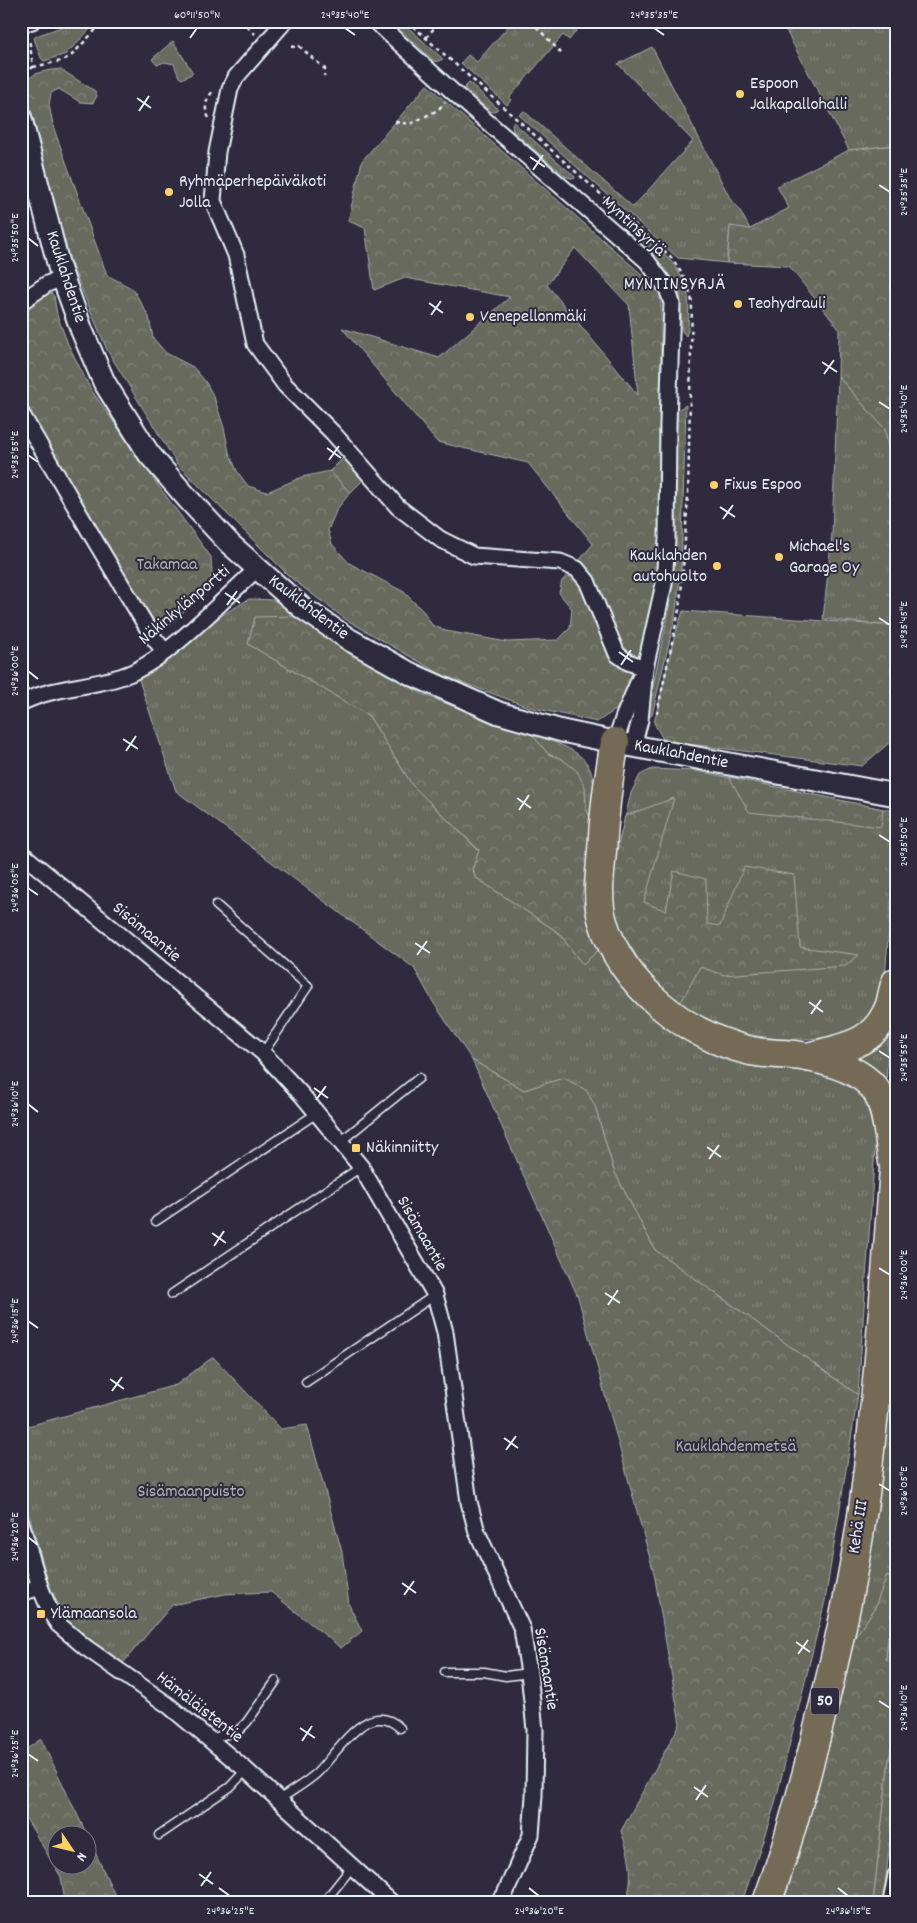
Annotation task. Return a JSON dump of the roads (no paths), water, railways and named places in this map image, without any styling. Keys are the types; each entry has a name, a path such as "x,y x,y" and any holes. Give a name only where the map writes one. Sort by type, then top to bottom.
{"highway":[{"path":"624,744 626,776 601,863 599,885 603,922 629,972 672,1015 720,1041 751,1051 808,1057 849,1046 873,1034 890,1004 896,982"},
{"name":"Kehä III","path":"767,1902 809,1767 838,1647 852,1578 865,1495 881,1342 895,1154 882,1106 875,1089 860,1076 840,1066 808,1057"}],"street":[{"path":"21,24 32,21"},
{"path":"285,21 236,77 230,89 217,152 213,201 236,255 255,344 285,385 334,433 398,508 440,539 474,556 560,562 577,569 587,581 617,654 628,662 645,668"},
{"name":"Myntinsyrjä","path":"375,21 647,262 667,288 672,303 668,424 668,539 664,584 645,668 640,720 624,744"},
{"name":"Kauklahdentie","path":"24,114 62,278 104,382 150,454 188,500 257,569 301,607 350,640 411,674 499,713 624,744 896,795"},
{"path":"21,302 47,284 62,278"},
{"path":"21,413 153,637 165,652"},
{"name":"Näkinkylänportti","path":"21,702 47,693 114,679 133,672 165,652 257,569"},
{"name":"Sisämaantie","path":"21,852 262,1053 317,1113 361,1167 435,1295 445,1332 469,1502 477,1532 522,1629 535,1730 531,1835 504,1896 498,1902"},
{"name":"Hämäläistentie","path":"21,1523 40,1587 58,1624 85,1648 158,1698 209,1739 246,1770 391,1902"},
{"path":"21,1593 40,1587"},
{"path":"892,1902 896,1875"}],"lane":[{"path":"216,905 308,986 262,1053"},
{"path":"340,1142 419,1078"},
{"path":"156,1221 317,1113"},
{"path":"172,1294 361,1167"},
{"path":"306,1382 435,1295"},
{"path":"445,1672 484,1672 506,1676 528,1673"},
{"path":"209,1739 238,1731 252,1716 276,1681"},
{"path":"279,1800 315,1774 357,1727 376,1718 392,1721 400,1728"},
{"path":"159,1835 230,1787 246,1770"},
{"path":"324,1902 348,1872 354,1868"}],"place":[{"name":"Espoon Jalkapallohalli","path":"740,94"},
{"name":"Ryhmäperhepäiväkoti Jolla","path":"169,192"},
{"name":"Teohydrauli","path":"738,304"},
{"name":"Venepellonmäki","path":"470,317"},
{"name":"Fixus Espoo","path":"714,485"},
{"name":"Michael's Garage Oy","path":"779,557"},
{"name":"Kauklahden autohuolto","path":"717,566"},
{"name":"Näkinniitty","path":"356,1148"},
{"name":"Ylämaansola","path":"41,1614"}],"district":[{"name":"MYNTINSYRJÄ","path":"675,285"}],"park label":[{"name":"Takamaa","path":"167,565"},
{"name":"Kauklahdenmetsä","path":"736,1447"},
{"name":"Sisämaanpuisto","path":"191,1492"}]}
